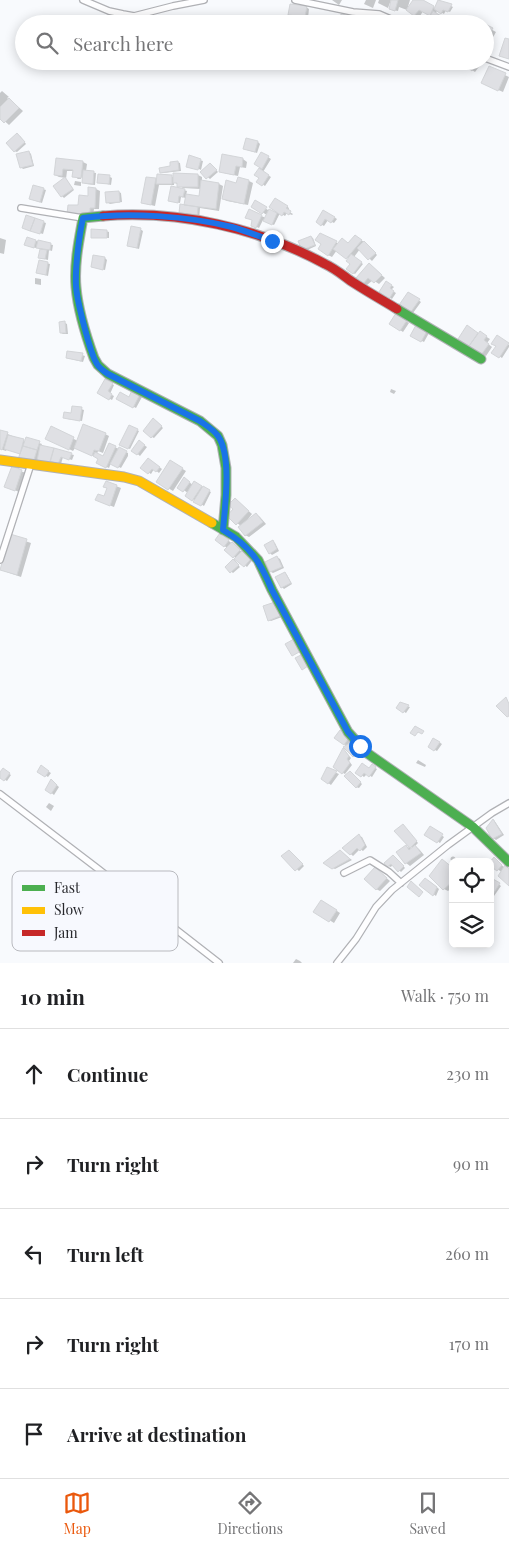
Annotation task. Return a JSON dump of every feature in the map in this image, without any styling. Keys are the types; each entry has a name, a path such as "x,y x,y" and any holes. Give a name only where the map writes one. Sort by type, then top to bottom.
{"street":[{"path":"83,0 128,15"},
{"path":"138,15 204,0"},
{"path":"295,0 352,12 381,15"},
{"path":"494,61 509,67"},
{"path":"21,208 83,218 142,215 206,222 234,228 292,248 327,265 481,359"},
{"path":"83,218 80,229 76,285 78,302 94,359 101,370 200,421 211,428 218,436 223,445 226,461 223,530"},
{"path":"0,460 124,477 139,481 245,544 258,560 330,699 354,740 367,753 473,826 509,862"},
{"path":"0,560 30,464"},
{"path":"0,794 102,871"},
{"path":"339,962 376,907 401,883 473,826 509,803"},
{"path":"344,873 370,860 389,872 401,883"},
{"path":"178,931 219,963"}],"building":[{"path":"391,0 398,0 395,11 389,9"},
{"path":"413,0 423,0 434,6 430,15 419,10 413,15 406,10"},
{"path":"438,0 452,4 448,12 443,10 441,14 434,9"},
{"path":"290,4 307,6 305,15 288,15"},
{"path":"433,11 440,15 431,15"},
{"path":"505,38 509,39 509,59 499,56"},
{"path":"494,68 506,73 498,91 481,83 487,70 494,70"},
{"path":"9,98 19,108 4,123 0,119 0,107"},
{"path":"17,133 25,142 14,152 6,143"},
{"path":"246,138 258,141 255,152 243,149"},
{"path":"29,151 33,165 20,168 16,154"},
{"path":"261,152 269,156 262,169 254,164"},
{"path":"222,154 243,158 242,167 236,166 234,175 219,172"},
{"path":"189,155 201,159 198,170 186,167"},
{"path":"56,158 83,161 81,178 72,177 73,170 63,169 62,176 54,175"},
{"path":"178,161 179,170 160,173 159,168 170,166 170,162"},
{"path":"210,163 217,170 206,179 200,172"},
{"path":"259,168 269,175 262,186 256,182 259,178 254,175"},
{"path":"83,170 94,171 93,184 82,183"},
{"path":"173,173 198,174 198,187 177,187 177,183 173,183"},
{"path":"98,174 110,175 109,184 97,183"},
{"path":"157,174 172,175 172,184 156,184"},
{"path":"65,177 73,189 61,197 53,186"},
{"path":"146,177 156,178 151,205 141,203"},
{"path":"238,177 249,180 244,204 222,199 226,180 236,183"},
{"path":"201,180 219,183 216,209 184,205 186,194 199,196"},
{"path":"33,185 44,188 40,202 29,199"},
{"path":"171,186 185,189 183,197 179,196 178,203 168,201"},
{"path":"88,187 96,188 95,208 90,208 90,215 67,214 68,205 78,205 79,195 88,196"},
{"path":"119,191 120,202 106,203 105,192"},
{"path":"275,198 288,206 286,208 291,211 289,215 284,212 282,216 269,207"},
{"path":"255,200 267,207 262,214 251,207"},
{"path":"180,204 198,207 197,219 187,218 188,214 179,213"},
{"path":"249,209 262,215 256,228 251,226 252,220 245,218"},
{"path":"269,209 277,213 272,225 263,221"},
{"path":"323,210 335,217 331,223 325,219 321,226 316,222"},
{"path":"26,215 35,218 30,231 22,228"},
{"path":"35,218 44,221 40,234 30,231"},
{"path":"131,226 141,228 137,248 127,246"},
{"path":"91,229 107,230 107,238 91,238"},
{"path":"320,233 337,241 328,256 318,249 321,244 315,240"},
{"path":"355,235 362,240 346,259 333,249 342,238 348,243"},
{"path":"311,236 315,245 302,250 298,241"},
{"path":"27,237 36,240 34,248 24,245"},
{"path":"38,240 51,243 50,250 36,248"},
{"path":"364,241 376,253 368,260 357,248"},
{"path":"40,249 47,250 45,259 38,258"},
{"path":"351,254 362,262 353,274 346,269 350,264 346,261"},
{"path":"93,255 105,257 103,270 91,267"},
{"path":"39,260 48,262 46,275 36,273"},
{"path":"369,263 382,275 374,283 368,278 363,284 356,278"},
{"path":"386,281 392,285 390,288 394,291 389,299 379,292"},
{"path":"408,292 420,299 410,313 399,305"},
{"path":"396,313 407,320 400,331 389,324"},
{"path":"65,321 66,333 60,333 59,322"},
{"path":"416,325 427,331 421,342 410,336"},
{"path":"467,325 478,333 469,346 458,339"},
{"path":"480,331 487,336 484,340 489,344 481,355 469,346"},
{"path":"497,335 509,343 499,358 491,353 496,346 491,344"},
{"path":"67,351 83,353 81,361 66,358"},
{"path":"105,379 113,383 108,391 112,394 109,400 97,393"},
{"path":"132,390 140,394 133,408 116,399 120,392 129,397"},
{"path":"72,406 82,407 80,421 63,418 64,412 71,413"},
{"path":"153,418 162,426 151,438 143,431"},
{"path":"83,424 106,433 99,451 94,450 92,456 74,448"},
{"path":"129,425 138,429 128,449 119,445"},
{"path":"51,426 74,437 69,450 45,439"},
{"path":"0,430 8,432 2,450 0,449"},
{"path":"8,435 24,439 20,454 4,449"},
{"path":"26,437 40,441 37,450 23,446"},
{"path":"139,440 145,445 137,455 131,451"},
{"path":"109,443 116,446 106,468 96,463 98,459 93,456 95,452 103,456"},
{"path":"40,445 54,448 50,463 37,461"},
{"path":"23,446 37,450 33,463 18,459"},
{"path":"119,447 127,451 118,468 110,464"},
{"path":"54,448 72,453 69,460 61,457 58,464 50,461"},
{"path":"148,458 160,467 156,472 152,469 148,474 140,468"},
{"path":"170,460 183,468 168,490 156,482"},
{"path":"12,466 22,470 15,491 4,487"},
{"path":"184,477 190,482 183,492 177,488"},
{"path":"106,481 117,485 110,506 95,500 98,494 104,496 107,488 103,487"},
{"path":"194,481 202,486 192,501 185,496"},
{"path":"203,486 210,490 201,506 193,502"},
{"path":"235,498 249,511 236,525 227,516 233,509 228,505"},
{"path":"256,513 263,522 245,536 238,527"},
{"path":"220,533 229,540 224,547 215,540"},
{"path":"10,534 27,539 17,575 0,570"},
{"path":"273,540 277,549 269,554 264,545"},
{"path":"232,542 240,550 233,558 224,550"},
{"path":"244,549 253,556 244,567 234,559"},
{"path":"277,556 282,567 270,572 265,562"},
{"path":"233,559 239,565 230,573 225,567"},
{"path":"285,572 291,583 281,588 275,577"},
{"path":"275,602 280,616 268,621 263,606"},
{"path":"294,639 301,651 292,656 285,644"},
{"path":"305,653 311,664 302,670 295,658"},
{"path":"506,697 509,704 509,716 507,717 496,706"},
{"path":"400,702 409,705 403,713 396,708"},
{"path":"415,726 424,731 422,734 418,732 415,736 410,733"},
{"path":"340,730 350,736 344,745 334,738"},
{"path":"433,738 440,742 434,751 428,747"},
{"path":"350,743 359,751 353,757 343,747"},
{"path":"343,748 349,756 347,759 350,763 342,774 333,767"},
{"path":"362,763 369,768 372,764 376,767 369,777 364,773 361,777 355,773"},
{"path":"41,765 49,771 45,777 37,772"},
{"path":"327,767 337,771 328,784 321,779"},
{"path":"3,768 10,773 4,781 0,778 0,772"},
{"path":"350,771 361,782 356,788 344,776"},
{"path":"51,779 57,785 51,794 45,790"},
{"path":"493,819 502,834 492,839 486,828"},
{"path":"403,824 417,841 410,848 394,831"},
{"path":"430,826 443,834 437,843 424,835"},
{"path":"359,834 365,845 360,851 357,848 350,855 342,848"},
{"path":"406,845 409,850 415,845 421,853 405,864 396,852"},
{"path":"289,850 303,864 295,871 281,856"},
{"path":"340,850 350,859 332,869 323,863"},
{"path":"393,855 404,866 398,872 391,864 387,867 384,863"},
{"path":"493,858 502,865 497,871 494,869"},
{"path":"442,859 449,865 449,885 443,890 429,876"},
{"path":"505,865 509,869 509,886 498,876"},
{"path":"375,867 387,878 376,890 364,879"},
{"path":"425,878 437,887 433,896 419,885"},
{"path":"494,880 500,883 494,893"},
{"path":"411,881 423,892 419,897 407,887"},
{"path":"321,900 337,910 329,922 313,912"}],"traffic: fast":[{"path":"103,216 83,218 77,252 76,287 85,332 94,358 98,365 108,374 200,421 218,436 222,445 226,468 223,530"},
{"path":"397,309 481,359"},
{"path":"212,523 236,537 258,560 272,590 348,732 367,753 473,827 509,862"}],"traffic: slow":[{"path":"0,460 124,477 139,481 212,523"}],"traffic: jam":[{"path":"103,216 132,215 189,219 246,231 300,251 329,266 397,309"}],"route":[{"path":"272,241 234,228 206,222 142,215 83,218 80,229 76,285 78,302 94,359 101,370 200,421 211,428 218,436 223,445 226,461 223,530 245,544 264,569 272,590 348,732 360,746"}]}
